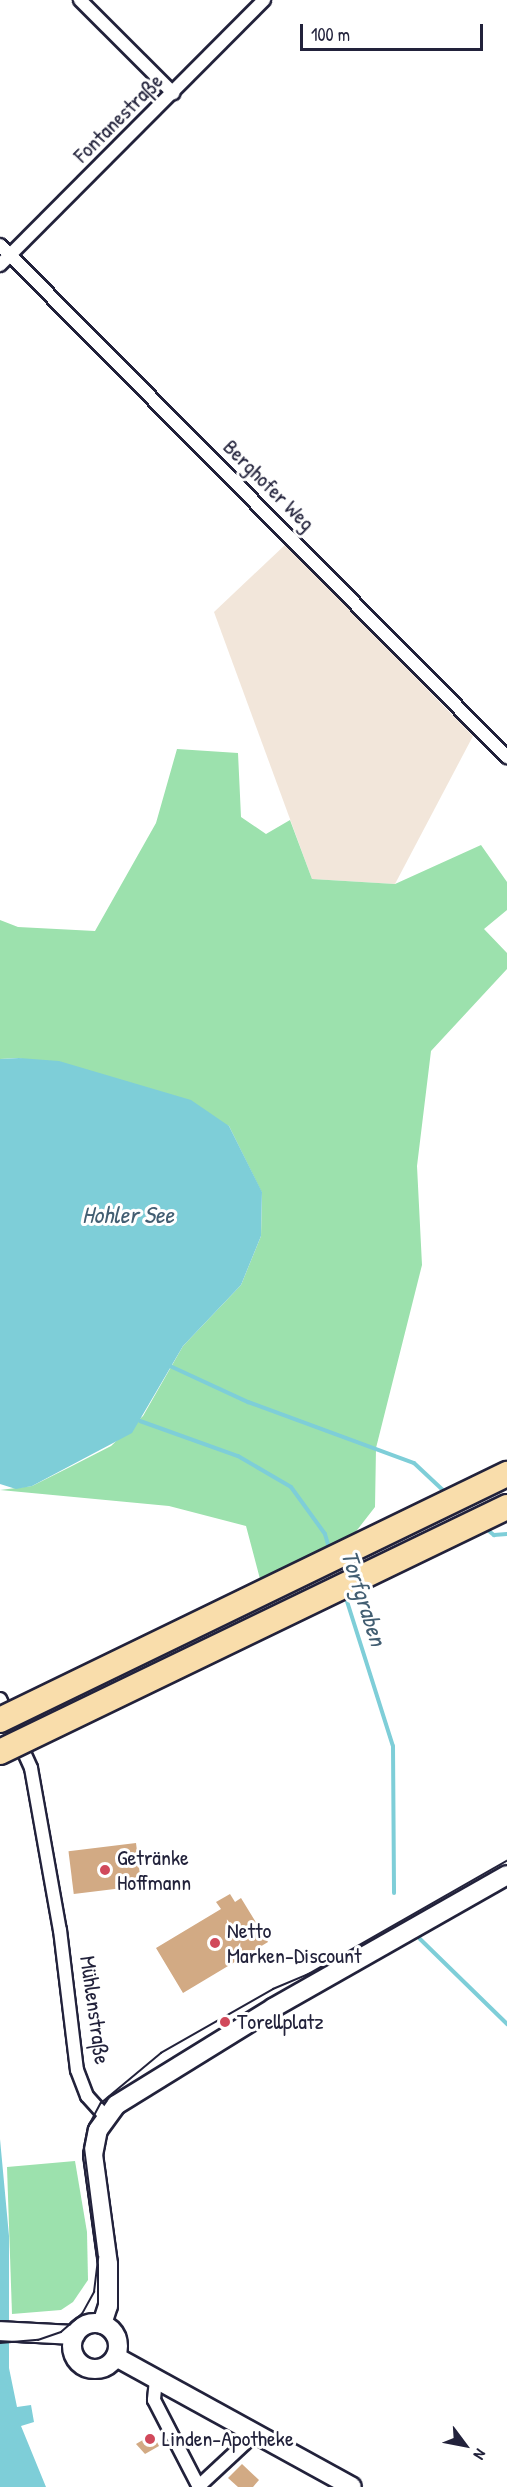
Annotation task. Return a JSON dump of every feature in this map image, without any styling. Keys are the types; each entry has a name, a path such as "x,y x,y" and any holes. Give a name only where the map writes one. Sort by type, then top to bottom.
{"highway":[{"path":"0,1720 507,1474"},
{"path":"0,1752 507,1507"}],"main road":[{"path":"102,2324 108,2306 108,2264 93,2155 106,2117 137,2089 507,1875"},
{"path":"102,2324 117,2338 116,2357 105,2367 84,2366 72,2349 75,2335 87,2325 102,2324"},
{"path":"0,2331 37,2330 75,2335"},
{"path":"116,2357 352,2487"}],"street":[{"path":"80,0 173,93"},
{"name":"Fontanestraße","path":"0,266 264,0"},
{"name":"Berghofer Weg","path":"0,245 507,757"},
{"name":"Mühlenstraße","path":"0,1699 31,1768 60,1930 77,2070 87,2096 106,2117"},
{"path":"156,2380 153,2400 199,2487 255,2434"}],"shaded area":[{"path":"286,544 473,736 395,884 312,879 214,612"}],"green space":[{"path":"177,749 238,753 241,817 266,834 290,820 312,879 395,884 481,845 507,882 507,910 484,929 507,953 507,969 431,1051 417,1166 422,1265 376,1448 375,1507 354,1534 260,1579 246,1526 169,1506 0,1490 32,1486 111,1446 143,1416 183,1346 241,1285 261,1236 262,1193 229,1126 19,1058 0,1059 0,920 18,927 95,931 156,823"},
{"path":"75,2161 87,2232 88,2280 73,2302 61,2310 12,2314 7,2167"}],"water":[{"name":"Hohler See","path":"0,1059 59,1061 191,1100 229,1126 262,1192 261,1236 241,1285 183,1346 132,1433 32,1486 16,1489 0,1484"},
{"path":"0,2139 9,2236 9,2368 17,2407 31,2405 34,2422 21,2426 46,2487 0,2487"}],"building":[{"name":"Getränke Hoffmann","path":"136,1843 141,1886 74,1894 69,1851"},
{"name":"Netto Marken-Discount","path":"230,1894 235,1902 241,1898 268,1942 183,1993 156,1948 221,1909 216,1902"},
{"name":"Linden-Apotheke","path":"153,2434 159,2446 145,2454 136,2444"},
{"path":"242,2464 259,2480 253,2487 238,2487 228,2478"}],"waterway":[{"path":"170,1366 248,1402 414,1463 447,1494"},
{"name":"Torfgraben","path":"140,1421 238,1456 291,1487 325,1534 330,1551"},
{"path":"484,1527 494,1535 507,1534"},
{"name":"Torfgraben","path":"345,1595 393,1746 394,1893"},
{"name":"Torfgraben","path":"420,1939 507,2024"}],"tram line":[{"path":"305,1976 507,1861"},
{"path":"0,2343 38,2340 61,2332 82,2314 94,2292 98,2257 84,2147 88,2127 101,2103 161,2053 273,1989 311,1973"}],"place":[{"name":"Getränke Hoffmann","path":"105,1870"},
{"name":"Netto Marken-Discount","path":"215,1943"},
{"name":"Torellplatz","path":"225,2022"},
{"name":"Linden-Apotheke","path":"150,2439"}]}
